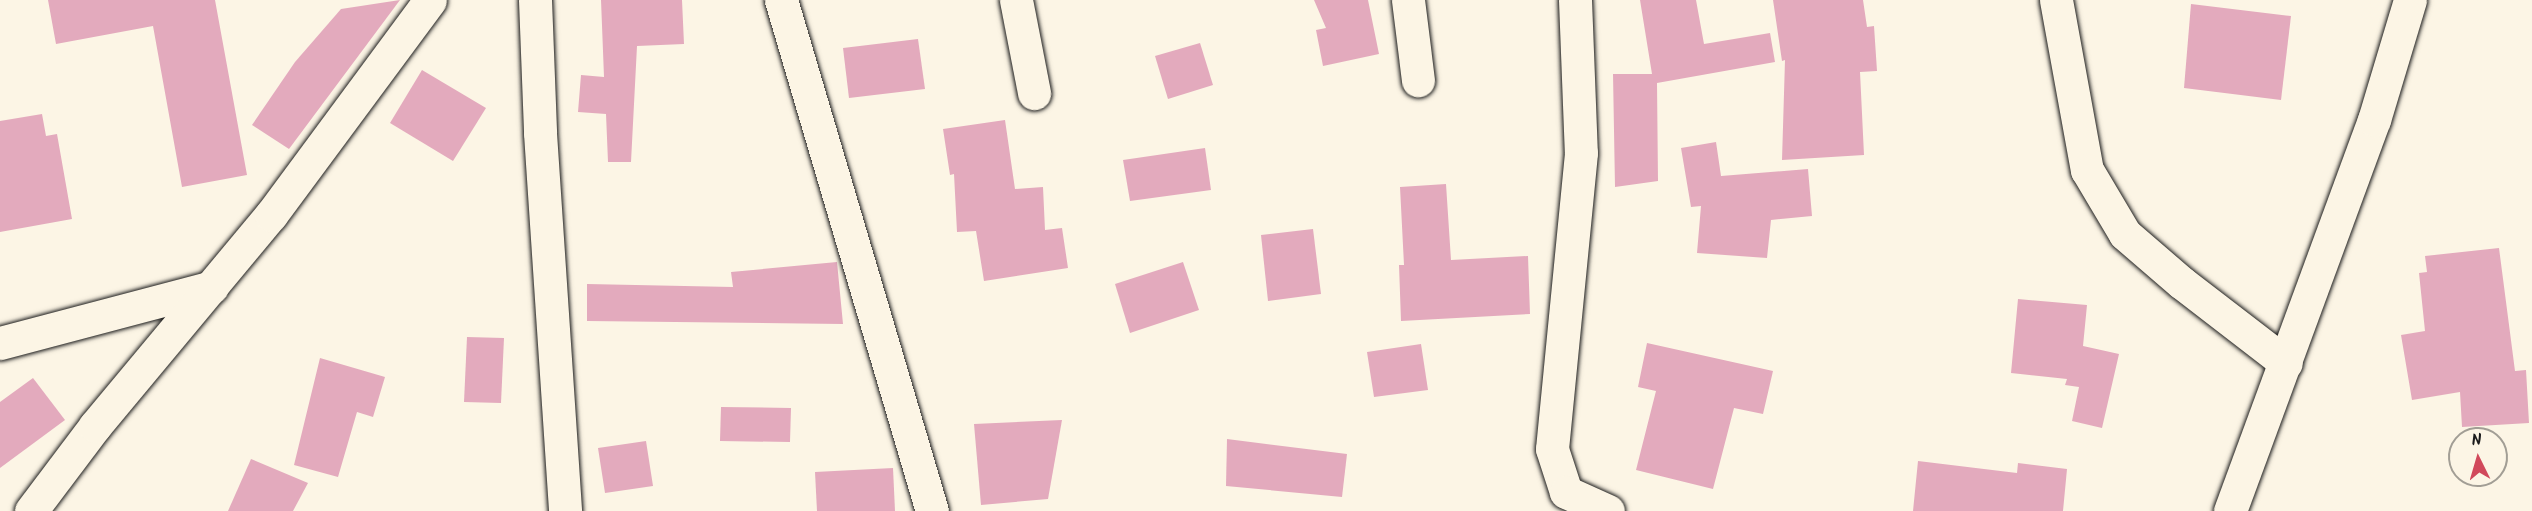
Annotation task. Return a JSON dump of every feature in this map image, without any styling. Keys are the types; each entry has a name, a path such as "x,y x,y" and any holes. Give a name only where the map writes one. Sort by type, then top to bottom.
{"street":[{"path":"31,511 95,426 271,215 430,0"},
{"path":"535,0 540,133 565,511"},
{"path":"780,0 932,511"},
{"path":"1016,0 1034,93"},
{"path":"1408,0 1418,80"},
{"path":"1575,0 1581,153 1552,449 1557,474 1566,492 1608,511"},
{"path":"2056,0 2087,170 2125,234 2182,283 2286,363"},
{"path":"2230,511 2374,120 2410,0"},
{"path":"0,343 212,287"}],"building":[{"path":"48,0 215,0 247,175 182,187 153,26 56,44"},
{"path":"400,0 289,149 252,125 295,62 341,9"},
{"path":"601,0 682,0 684,44 637,46 631,162 608,162 606,114 578,112 581,75 604,77"},
{"path":"1314,0 1368,0 1379,54 1323,66 1316,30 1326,28"},
{"path":"1640,0 1696,0 1704,44 1770,33 1775,62 1657,83 1658,181 1615,187 1613,74 1652,74"},
{"path":"1773,0 1863,0 1867,27 1874,26 1877,71 1860,72 1864,155 1782,160 1785,60 1782,61"},
{"path":"2191,4 2291,16 2281,100 2184,88"},
{"path":"918,39 925,89 849,98 843,48"},
{"path":"1200,43 1213,85 1168,99 1155,56"},
{"path":"422,70 486,108 453,161 390,123"},
{"path":"42,114 46,136 57,134 72,219 0,232 0,121"},
{"path":"1005,120 1015,189 1043,187 1045,230 1062,228 1068,268 984,281 976,231 957,232 954,174 950,175 943,129"},
{"path":"1716,142 1721,176 1808,169 1812,216 1771,220 1767,258 1697,253 1701,206 1691,207 1681,148"},
{"path":"1205,148 1211,190 1130,201 1123,160"},
{"path":"1446,184 1451,260 1528,256 1530,314 1401,321 1399,265 1404,265 1400,187"},
{"path":"1313,229 1321,294 1268,301 1261,235"},
{"path":"2499,248 2515,371 2526,370 2529,423 2462,427 2460,392 2412,400 2401,335 2425,331 2419,273 2427,272 2425,256"},
{"path":"837,262 843,324 587,321 587,284 733,287 731,272"},
{"path":"1183,262 1199,310 1130,333 1115,284"},
{"path":"2018,299 2087,305 2083,346 2119,354 2102,428 2072,421 2079,387 2065,385 2067,379 2011,373"},
{"path":"467,337 504,338 501,403 464,402"},
{"path":"1647,343 1773,371 1763,414 1734,408 1713,489 1636,470 1656,391 1638,387"},
{"path":"1421,344 1428,390 1374,397 1367,352"},
{"path":"320,358 385,377 373,417 357,412 338,477 294,465"},
{"path":"33,378 65,420 0,468 0,402"},
{"path":"721,407 791,408 790,442 720,441"},
{"path":"1062,420 1048,499 981,505 974,424"},
{"path":"1227,439 1347,454 1342,497 1226,486"},
{"path":"646,441 653,486 605,493 598,448"},
{"path":"251,459 308,483 293,511 228,511"},
{"path":"1918,461 2017,473 2018,463 2067,469 2063,511 1913,511"},
{"path":"893,468 895,511 817,511 815,472"}]}
